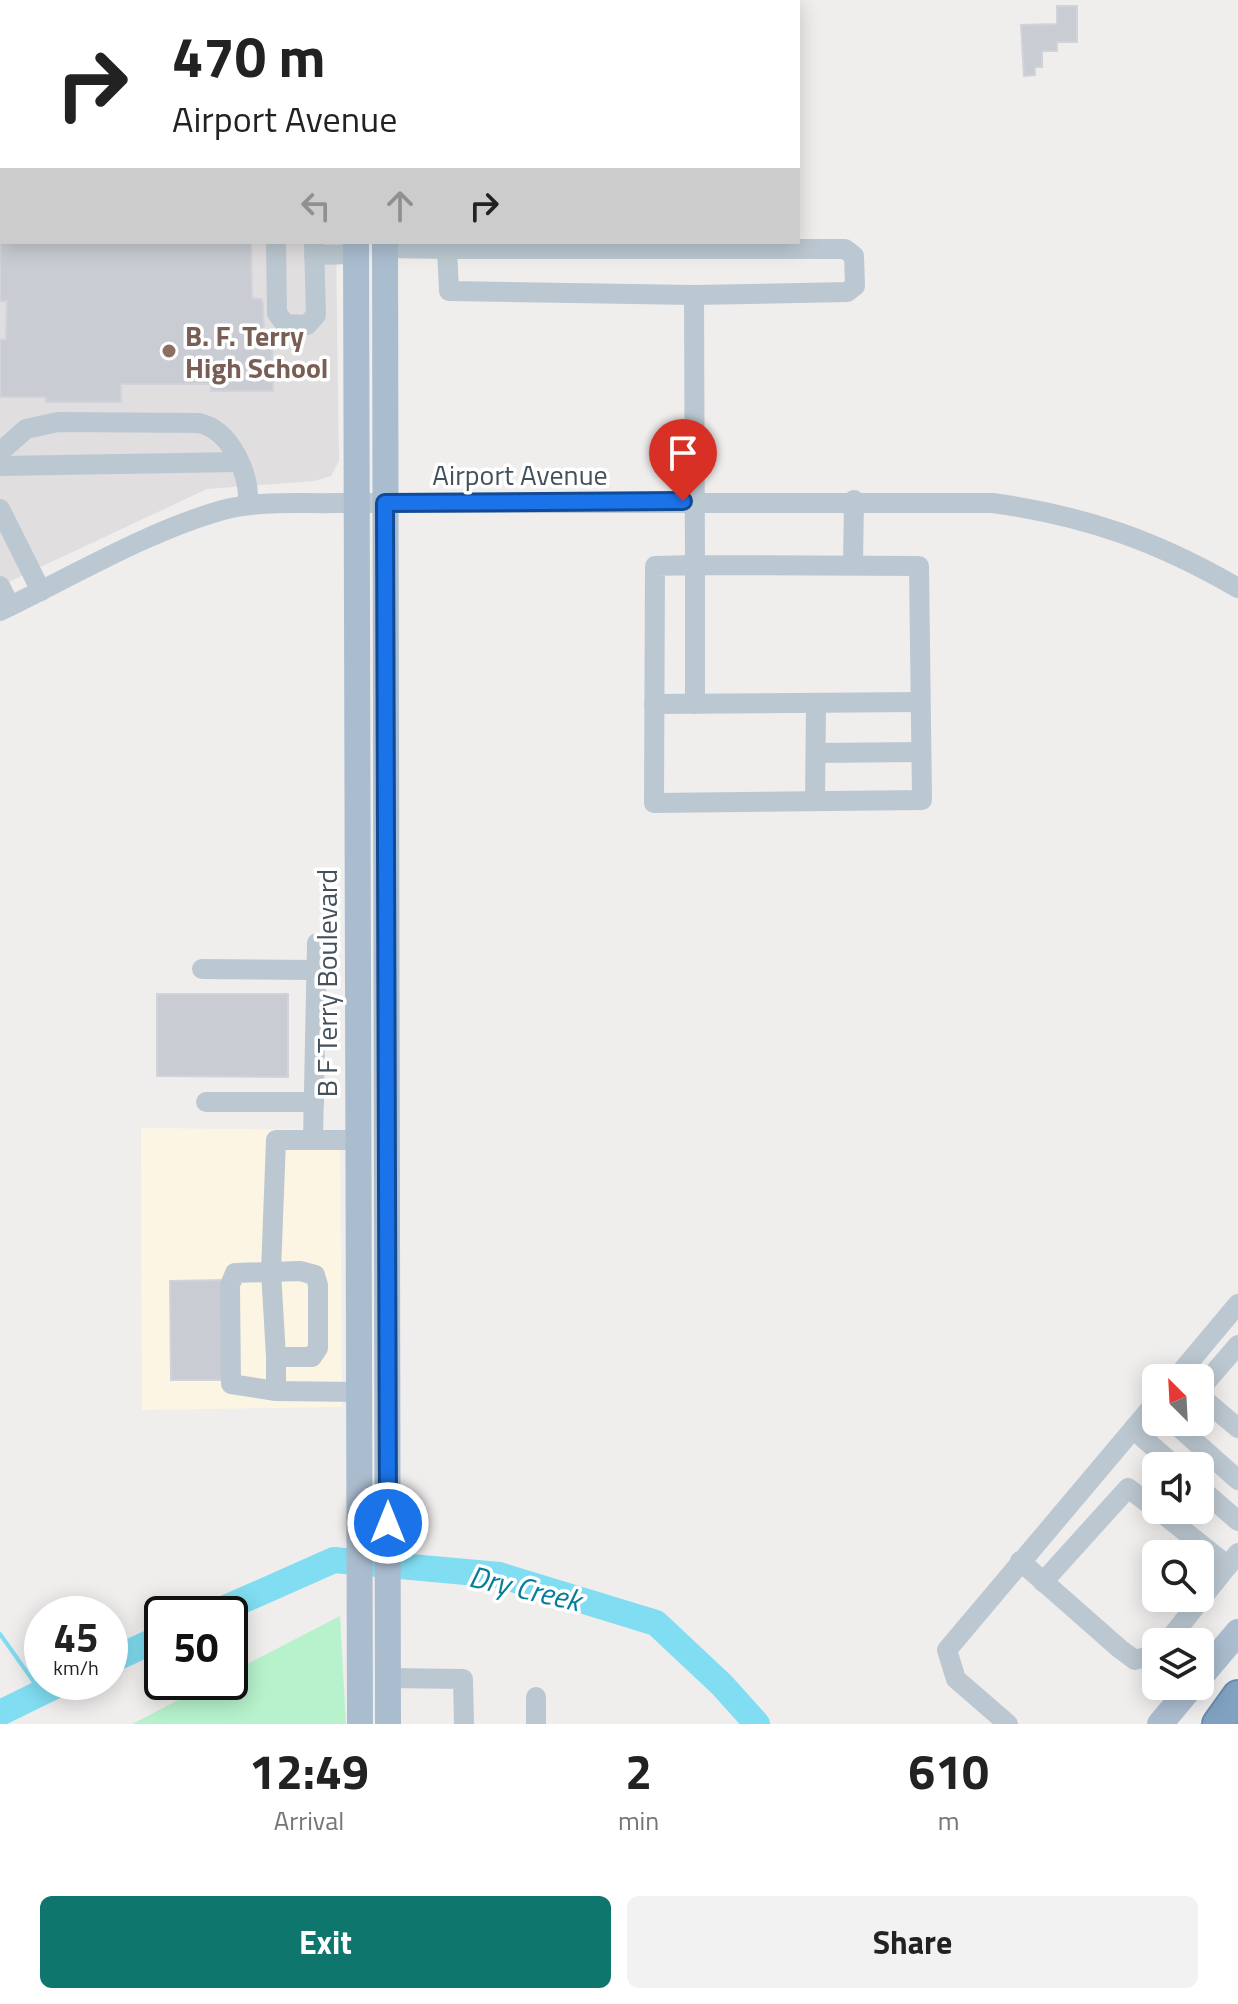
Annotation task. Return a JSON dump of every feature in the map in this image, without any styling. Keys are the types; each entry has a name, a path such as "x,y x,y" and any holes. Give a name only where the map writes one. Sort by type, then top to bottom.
{"highway":[{"path":"1218,1724 1238,1696"}],"main road":[{"path":"385,245 388,1724"},
{"name":"B F Terry Boulevard","path":"356,248 360,1724"},
{"path":"1214,1660 1238,1632"},
{"path":"1160,1724 1180,1700"}],"street":[{"path":"276,244 277,313 285,324 307,325 316,315 314,249 356,248"},
{"path":"385,245 845,249 854,256 855,286 847,292 694,295 449,291 447,246"},
{"path":"694,295 695,704"},
{"path":"0,452 26,429 58,422 199,423 213,426 221,432 238,462 249,495 248,505"},
{"path":"0,466 238,462"},
{"path":"853,565 854,500"},
{"name":"Airport Avenue","path":"5,608 188,521 248,505 356,503 854,500 993,503 1053,511 1112,527 1181,555 1238,588"},
{"path":"0,509 41,591"},
{"path":"695,565 919,566 922,800 654,803 655,566 695,565"},
{"path":"0,586 5,608"},
{"path":"654,704 920,702"},
{"path":"815,801 816,703"},
{"path":"816,753 921,752"},
{"path":"313,1140 317,943"},
{"path":"202,969 316,970"},
{"path":"206,1102 314,1102"},
{"path":"276,1391 271,1271 276,1140 358,1140"},
{"path":"276,1357 312,1357 318,1348 318,1285 315,1275 271,1271 235,1273 230,1285 231,1384 240,1388 276,1391 359,1392"},
{"path":"1188,1364 1238,1304"},
{"path":"1214,1373 1238,1345"},
{"path":"1214,1408 1238,1428"},
{"path":"1008,1724 956,1679 947,1650 1142,1418"},
{"path":"1133,1429 1159,1452"},
{"path":"1189,1436 1238,1480"},
{"path":"1100,1468 1142,1498"},
{"path":"1043,1582 1128,1488"},
{"path":"1214,1500 1238,1521"},
{"path":"1178,1628 1233,1560 1179,1524"},
{"path":"1020,1561 1135,1660 1142,1658"},
{"path":"388,1678 463,1679 464,1724"},
{"path":"536,1697 536,1724"}],"shaded area":[{"name":"B. F. Terry High School","path":"0,244 336,244 339,461 331,476 315,481 207,489 0,586"},
{"path":"141,1128 340,1130 342,1407 142,1410"}],"green space":[{"path":"340,1616 346,1724 132,1724 178,1700 248,1700 248,1664"}],"building":[{"path":"1057,6 1077,6 1077,42 1057,42 1057,51 1042,51 1042,67 1035,67 1035,75 1024,76 1021,25 1057,24"},
{"path":"0,244 251,244 252,298 261,299 263,303 264,344 272,345 273,391 211,391 211,384 121,384 121,402 46,402 46,397 0,397 0,340 6,339 7,301 0,301"},
{"path":"157,994 288,994 288,1077 157,1076"},
{"path":"225,1280 226,1380 171,1380 170,1281"}],"waterway":[{"name":"Dry Creek","path":"248,1598 334,1560 499,1575 656,1623 722,1685 757,1724"},
{"path":"0,1634 24,1668"},
{"name":"Dry Creek","path":"128,1653 144,1645"},
{"name":"Dry Creek","path":"0,1713 26,1700"}],"place":[{"name":"B. F. Terry High School","path":"169,351"}],"route":[{"path":"388,1523 385,503 683,501"}]}
